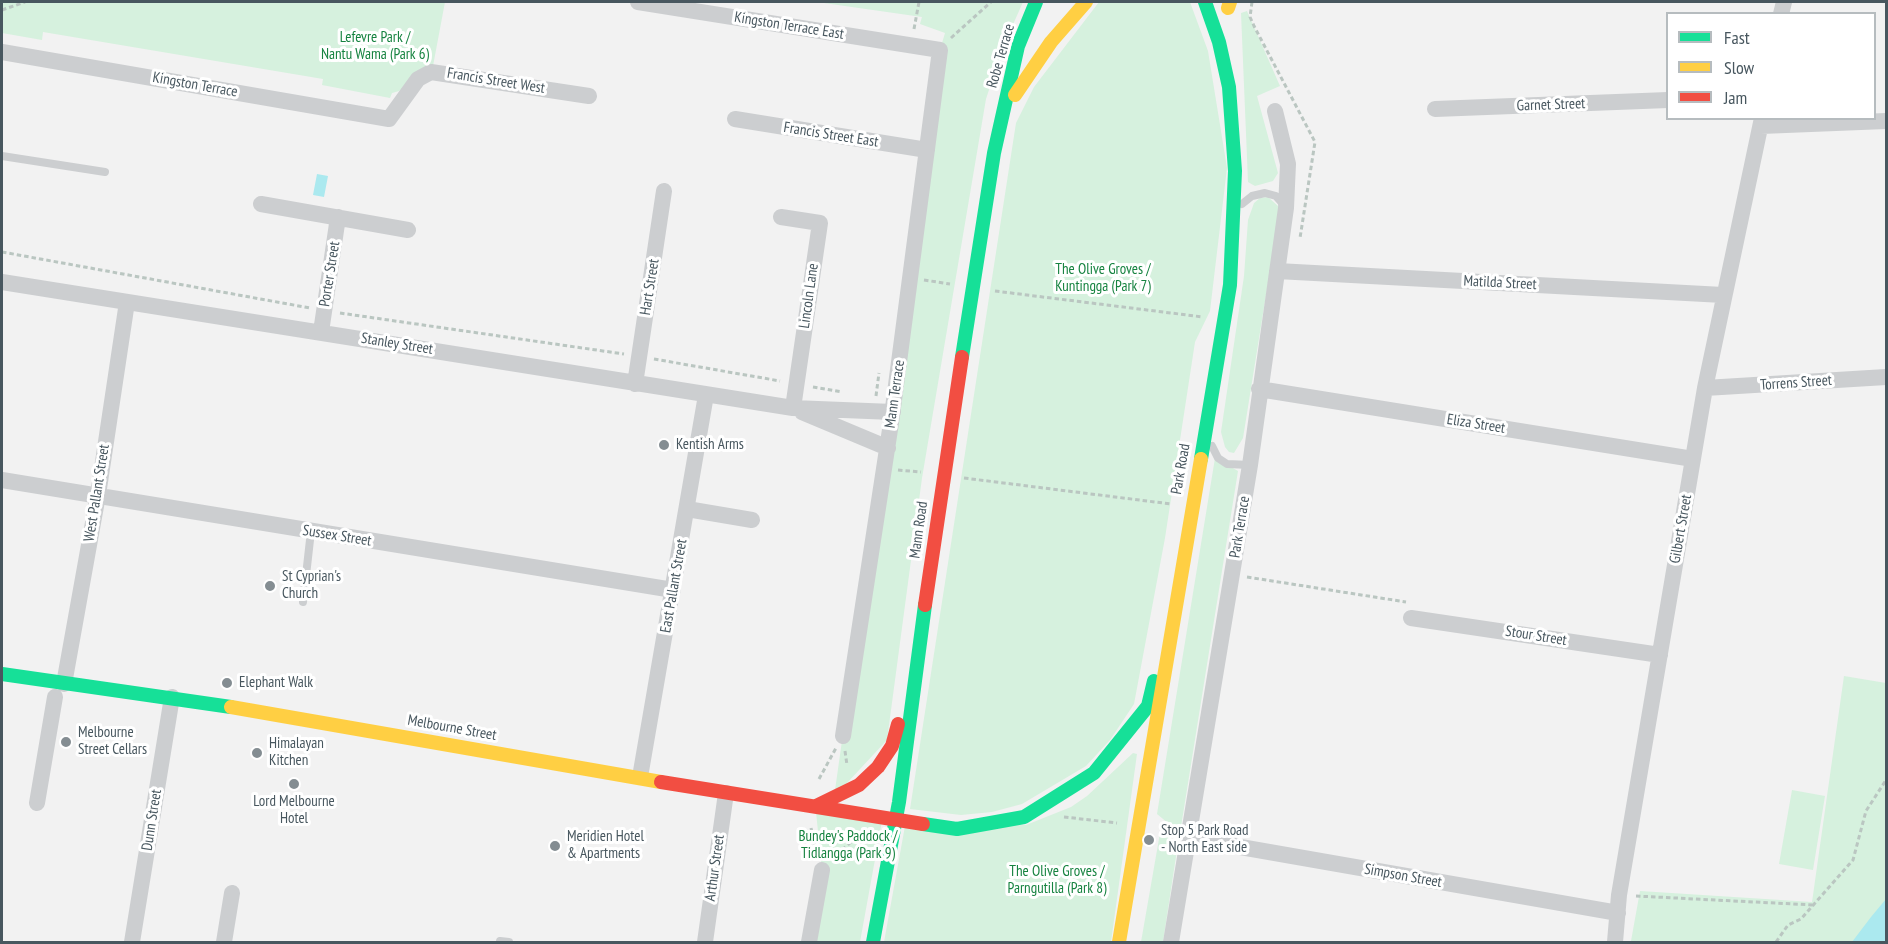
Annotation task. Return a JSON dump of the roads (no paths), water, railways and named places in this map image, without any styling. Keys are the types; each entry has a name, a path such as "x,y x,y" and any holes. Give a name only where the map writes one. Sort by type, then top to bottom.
{"main road":[{"name":"Robe Terrace","path":"1001,122 1018,46 1036,2"},
{"path":"1001,122 1036,61 1086,2"},
{"name":"Park Road","path":"1119,942 1171,622 1230,285 1235,171 1229,87 1219,42 1204,2"},
{"path":"1229,12 1229,87"},
{"path":"1001,122 1042,29"},
{"name":"Mann Road","path":"873,942 896,819 947,452 1001,122"},
{"name":"Melbourne Street","path":"2,674 60,691 172,697 726,793 957,829 1024,817 1094,773 1148,706 1171,622"},
{"path":"816,806 859,785 878,767 892,746 920,643"}],"street":[{"name":"Kingston Terrace East","path":"638,2 940,50"},
{"name":"Mann Terrace","path":"843,736 888,448 940,50"},
{"name":"Kingston Terrace","path":"2,51 389,118"},
{"name":"Francis Street West","path":"389,118 418,79 431,72 589,96"},
{"name":"Garnet Street","path":"1436,109 1666,100"},
{"name":"Park Terrace","path":"1171,942 1250,465 1286,208 1288,164 1275,111"},
{"name":"Francis Street East","path":"735,119 927,150"},
{"path":"1762,122 1887,121"},
{"name":"Gilbert Street","path":"1615,942 1619,895 1705,388 1723,295 1762,122"},
{"name":"Hart Street","path":"635,384 664,191"},
{"path":"261,204 408,230"},
{"name":"Porter Street","path":"321,332 338,217"},
{"name":"Lincoln Lane","path":"781,217 820,224 793,408"},
{"name":"Matilda Street","path":"1277,271 1723,295"},
{"name":"Stanley Street","path":"2,282 793,408 893,412"},
{"name":"West Pallant Street","path":"37,803 98,495 127,302"},
{"name":"Torrens Street","path":"1705,388 1887,377"},
{"name":"Eliza Street","path":"1259,389 1693,459"},
{"name":"East Pallant Street","path":"640,777 706,395"},
{"name":"Stanley Street","path":"793,408 888,448"},
{"name":"Sussex Street","path":"2,480 674,590"},
{"path":"687,509 752,520"},
{"name":"Stour Street","path":"1412,618 1660,655"},
{"name":"Dunn Street","path":"132,942 172,697"},
{"name":"Arthur Street","path":"705,942 726,793"},
{"name":"Simpson Street","path":"1189,838 1618,914"},
{"path":"809,942 822,870"},
{"path":"224,942 232,892"}],"lane":[{"path":"2,156 105,172"},
{"path":"1233,221 1241,206 1252,196 1265,193 1276,196 1286,208"},
{"path":"1207,413 1212,446 1218,458 1227,464 1250,465"},
{"path":"303,602 311,531"}],"water":[{"path":"317,174 328,176 324,197 313,195"},
{"path":"1886,899 1886,942 1852,942 1871,917"}],"place":[{"name":"Kentish Arms","path":"664,445"},
{"name":"St Cyprian's Church","path":"270,586"},
{"name":"Elephant Walk","path":"227,683"},
{"name":"Melbourne Street Cellars","path":"66,742"},
{"name":"Himalayan Kitchen","path":"257,753"},
{"name":"Lord Melbourne Hotel","path":"294,784"},
{"name":"Stop 5 Park Road - North East side","path":"1149,840"},
{"name":"Meridien Hotel & Apartments","path":"555,846"}],"park label":[{"name":"Lefevre Park / Nantu Wama (Park 6)","path":"375,46"},
{"name":"The Olive Groves / Kuntingga (Park 7)","path":"1103,278"},
{"name":"Bundey's Paddock / Tidlangga (Park 9)","path":"848,846"},
{"name":"The Olive Groves / Parngutilla (Park 8)","path":"1057,880"}]}
